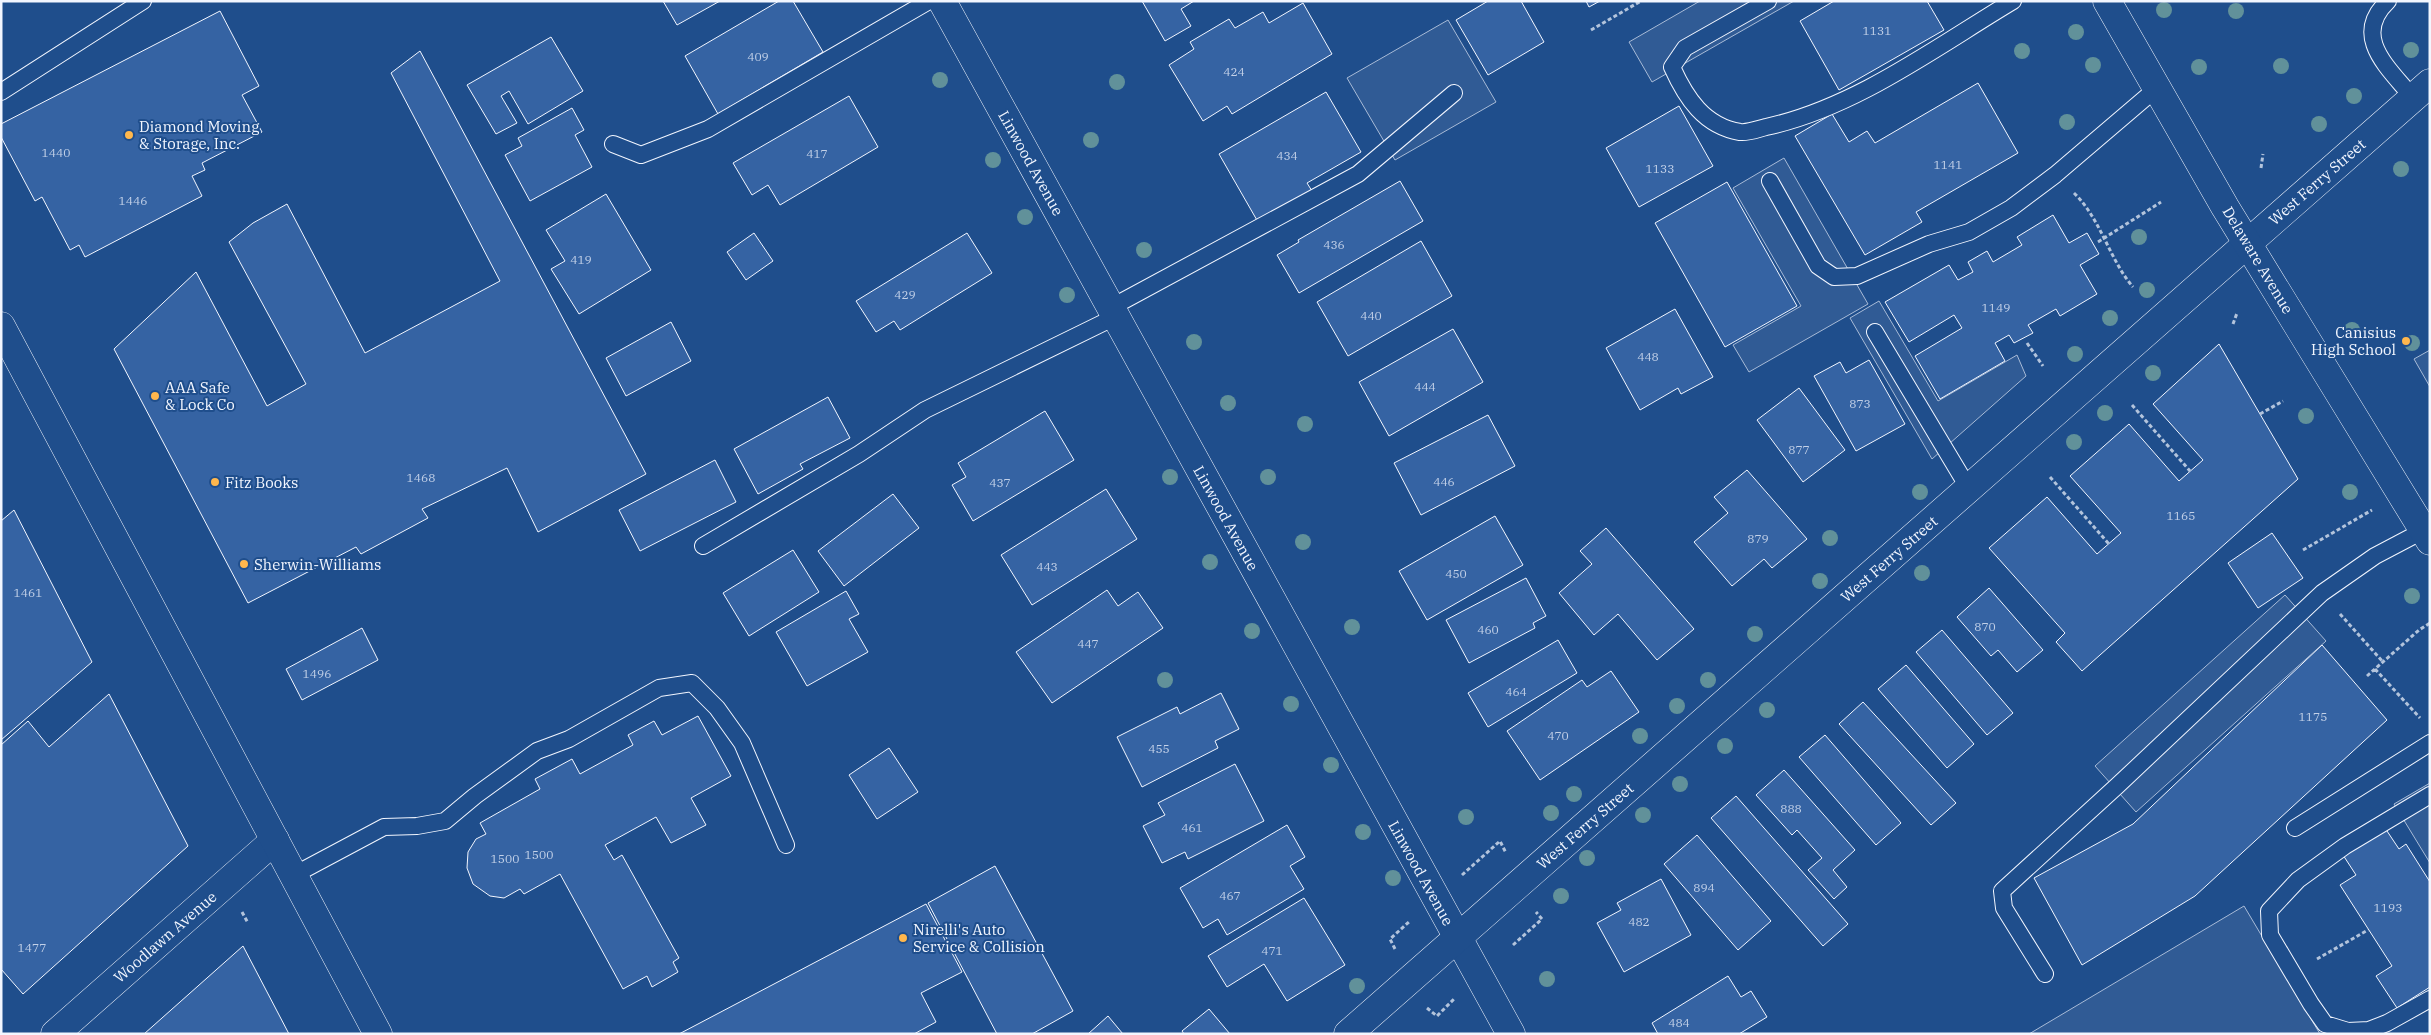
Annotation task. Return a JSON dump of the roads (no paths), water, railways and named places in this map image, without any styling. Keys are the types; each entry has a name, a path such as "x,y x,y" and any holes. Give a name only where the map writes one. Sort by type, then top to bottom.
{"street":[{"name":"Linwood Avenue","path":"942,1 1511,1034"},
{"name":"Delaware Avenue","path":"2107,1 2247,244 2428,532"},
{"name":"West Ferry Street","path":"1348,1034 2421,91"},
{"path":"4,336 276,840 378,1034"},
{"name":"Woodlawn Avenue","path":"55,1034 276,840"}],"lane":[{"path":"1,92 143,1"},
{"path":"613,144 641,155 708,129 929,1"},
{"path":"1768,1 1685,48 1672,67 1684,93 1712,122 1742,132 1793,121 1862,92 2013,1"},
{"path":"2388,1 2374,21 2372,40 2378,55 2421,91"},
{"path":"1770,181 1818,266 1834,277 1856,276 1929,244 1969,232 2011,208 2056,175 2157,88"},
{"path":"703,546 859,454 925,410 1016,368 1358,174 1454,93"},
{"path":"1875,332 1969,488"},
{"path":"2045,974 2004,908 2002,891 2117,786 2322,593 2375,556 2428,532"},
{"path":"294,875 384,827 417,826 445,821 475,796 537,751 568,739 659,688 692,683 717,708 742,743 786,845"},
{"path":"2295,828 2430,743"},
{"path":"2430,796 2345,846 2298,880 2269,911 2270,935 2325,1024 2348,1031 2369,1030 2387,1024 2430,999"}],"place":[{"name":"Diamond Moving & Storage, Inc.","path":"129,135"},
{"name":"Canisius High School","path":"2406,341"},
{"name":"AAA Safe & Lock Co","path":"155,396"},
{"name":"Fitz Books","path":"215,482"},
{"name":"Sherwin-Williams","path":"244,564"},
{"name":"Nirelli's Auto Service & Collision","path":"903,938"}]}
